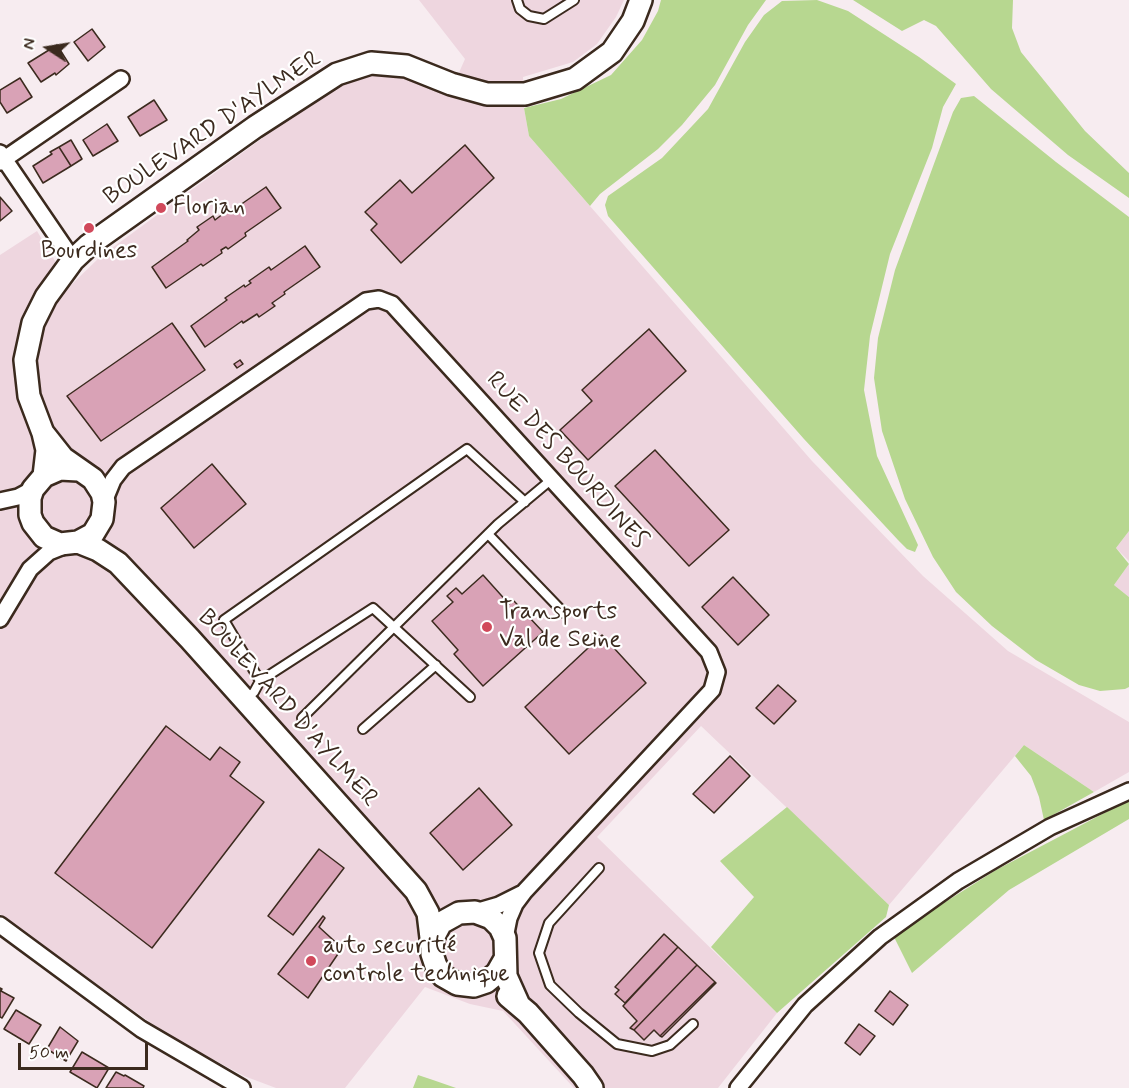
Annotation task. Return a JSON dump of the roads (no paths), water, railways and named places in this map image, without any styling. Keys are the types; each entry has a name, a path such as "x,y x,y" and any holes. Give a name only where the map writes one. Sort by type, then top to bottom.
{"street":[{"name":"BOULEVARD D'AYLMER","path":"81,471 55,450 44,433 29,396 25,360 33,323 46,297 73,260 105,232 337,74 371,63 406,66 451,84 487,94 525,94 574,79 612,52 633,21 641,0"},
{"path":"73,260 1,158 121,79"},
{"name":"RUE DES BOURDINES","path":"103,511 113,480 123,467 366,301 379,300 392,304 710,652 717,672 712,690 524,892 509,918 505,948"},
{"name":"BOULEVARD D'AYLMER","path":"39,483 47,450 44,433"},
{"name":"RUE DES BOURDINES","path":"81,471 102,473 123,467"},
{"path":"0,502 18,497 60,469 81,471 98,485 103,511 93,534 49,552 30,569"},
{"path":"0,619 30,569 37,547 29,506 39,483"},
{"path":"0,502 16,508 52,541 73,543"},
{"name":"BOULEVARD D'AYLMER","path":"103,511 108,541 118,563"},
{"name":"BOULEVARD D'AYLMER","path":"73,543 98,549 118,563 245,700 416,891 428,913 432,946"},
{"path":"738,1088 805,1005 880,937 958,881 1040,833 1129,791"},
{"name":"BOULEVARD D'AYLMER","path":"416,891 437,904 469,912"},
{"name":"RUE DES BOURDINES","path":"469,912 499,905 524,892"},
{"path":"519,1005 508,984 505,948 494,921 469,912 451,916 441,923 433,938 432,946 434,962 443,976 457,984 478,985 500,991 519,1005 583,1075 592,1088"},
{"path":"0,925 141,1029 242,1088"},
{"path":"478,985 494,976 505,948"}],"lane":[{"path":"517,0 520,9 529,16 544,19 574,0"},
{"path":"260,681 224,620 466,449 525,502"},
{"path":"302,718 488,534 552,479"},
{"path":"488,534 564,613"},
{"path":"245,700 254,692 260,681 373,608 470,696"},
{"path":"363,729 436,665"},
{"path":"599,868 549,923 539,953 550,985 579,1013 617,1044 652,1051 670,1046 693,1024"}],"place":[{"name":"Florian","path":"161,208"},
{"name":"Bourdines","path":"89,228"},
{"name":"Transports Val de Seine","path":"487,627"},
{"name":"auto securité controle technique","path":"311,961"}]}
